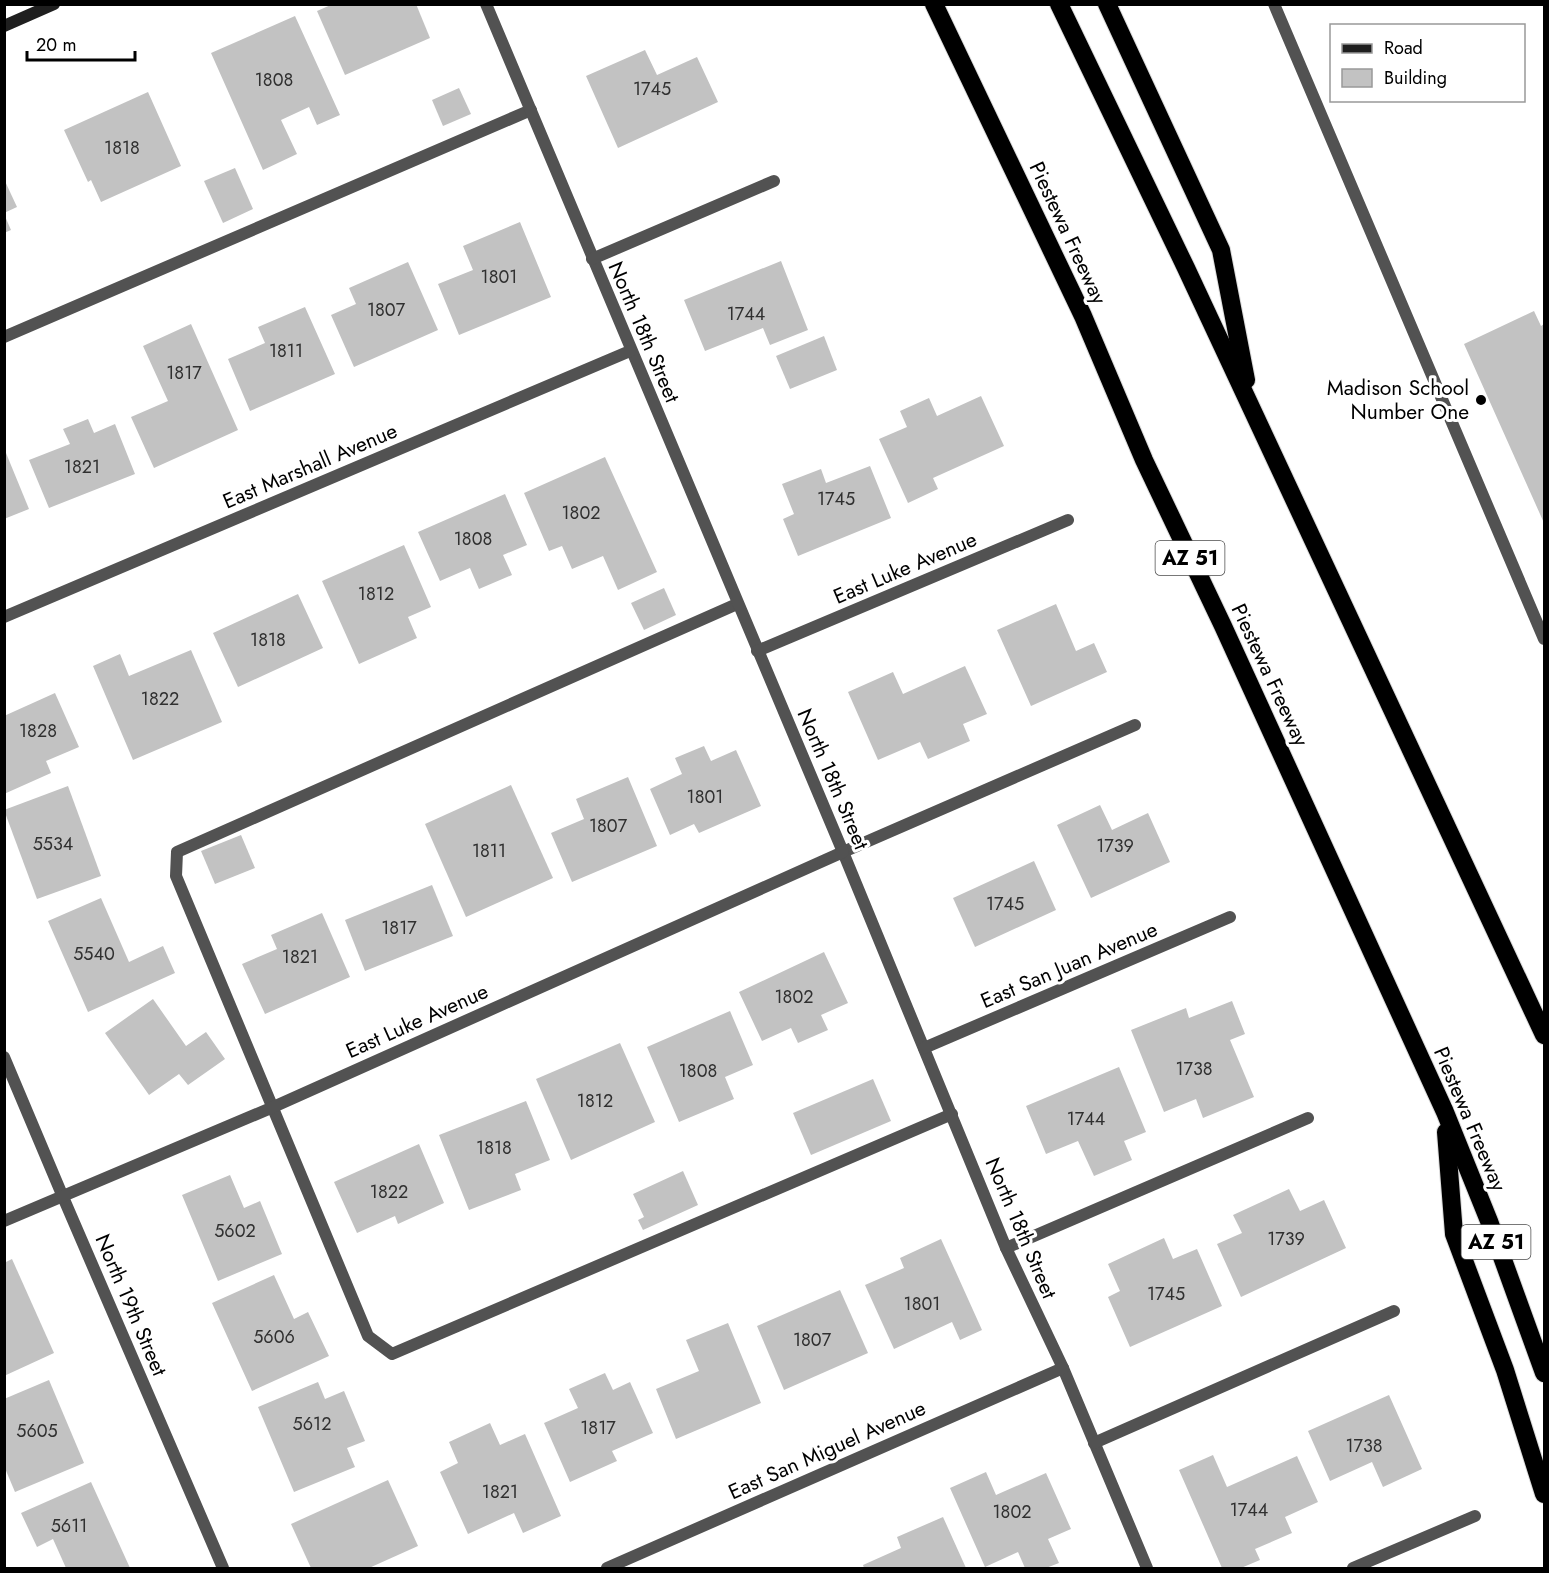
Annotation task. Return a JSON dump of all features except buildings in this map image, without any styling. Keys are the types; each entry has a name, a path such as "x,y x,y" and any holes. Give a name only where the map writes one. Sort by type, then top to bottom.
{"highway":[{"name":"Piestewa Freeway","path":"934,4 1083,316 1144,460 1223,626 1445,1112 1489,1221 1545,1373"},
{"path":"1059,4 1251,406 1545,1035"},
{"path":"1107,4 1221,250 1251,406"},
{"path":"1445,1112 1455,1234 1505,1370 1545,1494"}],"street":[{"path":"4,26 54,4"},
{"name":"North 18th Street","path":"486,4 630,351 843,852 1006,1248 1063,1368 1147,1569"},
{"path":"1274,4 1545,639"},
{"path":"4,338 531,110"},
{"path":"592,259 774,181"},
{"name":"East Marshall Avenue","path":"4,617 630,351"},
{"name":"East Luke Avenue","path":"757,651 1068,520"},
{"path":"737,604 177,852 176,876 271,1108 368,1336 392,1354 952,1114"},
{"name":"East Luke Avenue","path":"4,1221 271,1108 843,852 1135,725"},
{"name":"East San Juan Avenue","path":"924,1048 1230,917"},
{"name":"North 19th Street","path":"4,1057 223,1569"},
{"path":"1006,1248 1308,1119"},
{"path":"1094,1443 1394,1311"},
{"name":"East San Miguel Avenue","path":"607,1569 1063,1368"},
{"path":"1353,1569 1475,1516"}],"place":[{"name":"Madison School Number One","path":"1481,400"}]}
